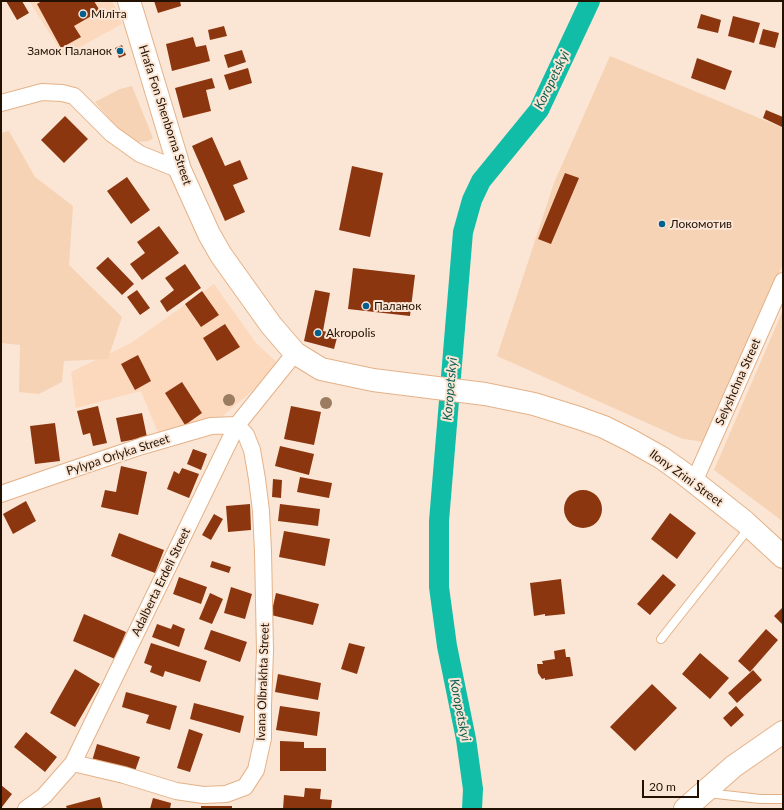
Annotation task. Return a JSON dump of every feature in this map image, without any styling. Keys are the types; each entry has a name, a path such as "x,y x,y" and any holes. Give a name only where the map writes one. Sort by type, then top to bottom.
{"highway":[{"name":"Hrafa Fon Shenborna Street","path":"128,1 180,170 209,234 221,255 271,326 295,353 321,369 373,380 423,386"},
{"name":"Ilony Zrini Street","path":"423,386 485,394 534,404 604,427 662,458 750,527 783,557"},
{"path":"684,809 734,766 783,732"}],"street":[{"path":"1,103 42,92 62,93 74,96 112,134 140,154 180,170"},
{"name":"Selyshchna Street","path":"694,482 783,281"},
{"name":"Adalberta Erdeli Street","path":"26,809 44,796 73,763 237,425 295,353"},
{"name":"Pylypa Orlyka Street","path":"1,494 142,446 211,426 237,425"},
{"name":"Ivana Olbrakhta Street","path":"73,763 124,775 176,791 203,795 226,794 244,787 256,770 262,738 265,651 261,511 252,450 246,435 237,425"}],"lane":[{"path":"661,639 750,527"},
{"path":"703,792 760,799 783,799"}],"shaded area":[{"path":"29,1 112,1 122,24 64,56"},
{"name":"Локомотив","path":"610,56 783,128 783,264 704,442 683,439 497,356 554,183"},
{"path":"132,86 153,138 149,141 138,142 129,138 112,122 95,102 120,89"},
{"path":"9,131 35,177 73,206 69,265 122,317 108,359 64,361 62,382 39,394 19,392 20,345 1,343 1,133"},
{"path":"214,284 256,343 281,366 218,420 159,435 141,391 76,408 71,372 131,343"},
{"path":"783,310 783,522 714,470"}],"building":[{"path":"6,1 22,1 29,13 17,20"},
{"path":"42,1 94,1 100,11 74,26 81,37 61,48 37,4"},
{"path":"154,1 180,1 181,6 158,13"},
{"path":"701,14 721,20 718,33 697,28"},
{"path":"733,16 760,23 754,43 728,36"},
{"path":"224,26 227,36 210,40 208,30"},
{"path":"763,29 779,33 775,48 759,44"},
{"path":"193,37 196,47 206,45 210,61 172,71 166,44"},
{"path":"122,45 126,55 119,58 115,48"},
{"path":"242,50 246,62 228,68 224,55"},
{"path":"697,58 732,71 725,90 691,78"},
{"path":"248,68 252,83 229,90 224,75"},
{"path":"212,78 215,88 206,90 211,111 183,118 175,88"},
{"path":"766,110 783,117 782,127 763,118"},
{"path":"65,116 88,139 64,163 41,140"},
{"path":"212,137 225,166 240,160 248,179 233,185 245,212 225,221 192,146"},
{"path":"352,166 383,173 370,237 339,230"},
{"path":"565,173 579,178 551,244 538,239"},
{"path":"127,177 150,210 131,224 107,191"},
{"path":"159,226 179,253 142,280 130,264 145,253 137,242"},
{"path":"108,257 134,284 122,295 96,268"},
{"path":"185,264 201,288 167,312 160,301 174,290 165,278"},
{"path":"353,268 415,275 410,316 348,309"},
{"path":"137,290 150,308 140,315 127,297"},
{"path":"315,290 330,293 323,331 338,334 334,349 304,341"},
{"path":"202,291 219,315 201,327 185,304"},
{"path":"225,324 240,347 217,361 203,338"},
{"path":"138,355 151,381 135,390 121,364"},
{"path":"182,382 202,413 185,425 165,393"},
{"path":"98,406 107,443 93,446 90,433 83,435 77,411"},
{"path":"291,406 321,412 314,445 284,439"},
{"path":"142,413 147,437 121,442 116,418"},
{"path":"55,423 60,461 35,464 30,426"},
{"path":"280,446 314,454 309,475 275,466"},
{"path":"193,449 207,454 201,470 187,464"},
{"path":"121,466 147,472 138,515 101,507 105,490 116,492"},
{"path":"182,468 199,474 189,498 167,489 174,471 179,474"},
{"path":"300,477 332,483 329,498 297,492"},
{"path":"273,479 282,480 281,498 272,497"},
{"path":"579,490 587,490 594,493 599,498 602,509 599,520 594,525 587,528 579,528 572,525 567,520 564,513 564,505 567,498 572,493"},
{"path":"26,501 36,521 13,534 3,514"},
{"path":"250,504 251,530 228,532 226,506"},
{"path":"280,504 320,509 318,526 278,521"},
{"path":"670,513 696,533 677,559 651,539"},
{"path":"214,514 223,519 211,540 202,535"},
{"path":"284,531 330,539 325,566 279,557"},
{"path":"119,533 164,550 155,573 111,556"},
{"path":"212,561 231,567 229,573 210,567"},
{"path":"663,574 676,585 650,615 637,604"},
{"path":"179,577 207,587 201,604 173,594"},
{"path":"561,579 565,614 545,616 545,614 534,616 530,583"},
{"path":"231,587 252,594 245,619 224,613"},
{"path":"210,593 223,599 212,624 199,619"},
{"path":"276,593 319,604 313,625 271,615"},
{"path":"783,607 783,623 782,624 774,616"},
{"path":"84,614 126,632 115,659 73,641"},
{"path":"157,624 171,629 173,624 185,629 179,647 152,637"},
{"path":"766,629 778,640 750,672 738,661"},
{"path":"211,630 247,642 240,662 204,649"},
{"path":"151,643 207,661 200,682 165,671 163,677 150,672 152,666 144,663"},
{"path":"349,643 365,647 357,674 341,669"},
{"path":"565,649 566,657 570,657 573,676 545,680 545,678 542,679 538,673 537,664 543,664 542,661 555,659 554,651"},
{"path":"700,653 729,678 710,699 682,674"},
{"path":"75,669 100,684 75,727 50,713"},
{"path":"753,670 762,680 737,703 728,693"},
{"path":"278,674 321,683 318,700 275,692"},
{"path":"652,684 677,708 635,751 610,727"},
{"path":"126,692 177,706 170,730 146,723 149,715 122,707"},
{"path":"194,703 244,716 240,733 190,719"},
{"path":"280,706 320,712 317,736 276,730"},
{"path":"736,706 744,715 731,727 723,718"},
{"path":"189,729 203,734 190,772 177,768"},
{"path":"26,732 57,757 45,772 14,747"},
{"path":"280,741 304,742 304,748 326,748 326,771 280,771"},
{"path":"97,744 140,757 134,774 92,761"},
{"path":"1,785 12,794 2,807 1,806"},
{"path":"305,788 321,789 320,799 332,800 331,809 283,809 284,795 304,797"},
{"path":"100,797 103,809 67,809 66,806"},
{"path":"153,798 171,803 170,809 150,809"},
{"path":"201,806 232,806 232,809 201,809"}],"waterway":[{"name":"Koropetskyi","path":"472,809 473,789 466,739 447,646 439,587 439,521 463,232 472,200 481,181 539,110 590,1"}],"place":[{"name":"Міліта","path":"83,14"},
{"name":"Замок Паланок","path":"120,51"},
{"name":"Локомотив","path":"662,224"},
{"name":"Паланок","path":"366,306"},
{"name":"Akropolis","path":"318,333"}]}
